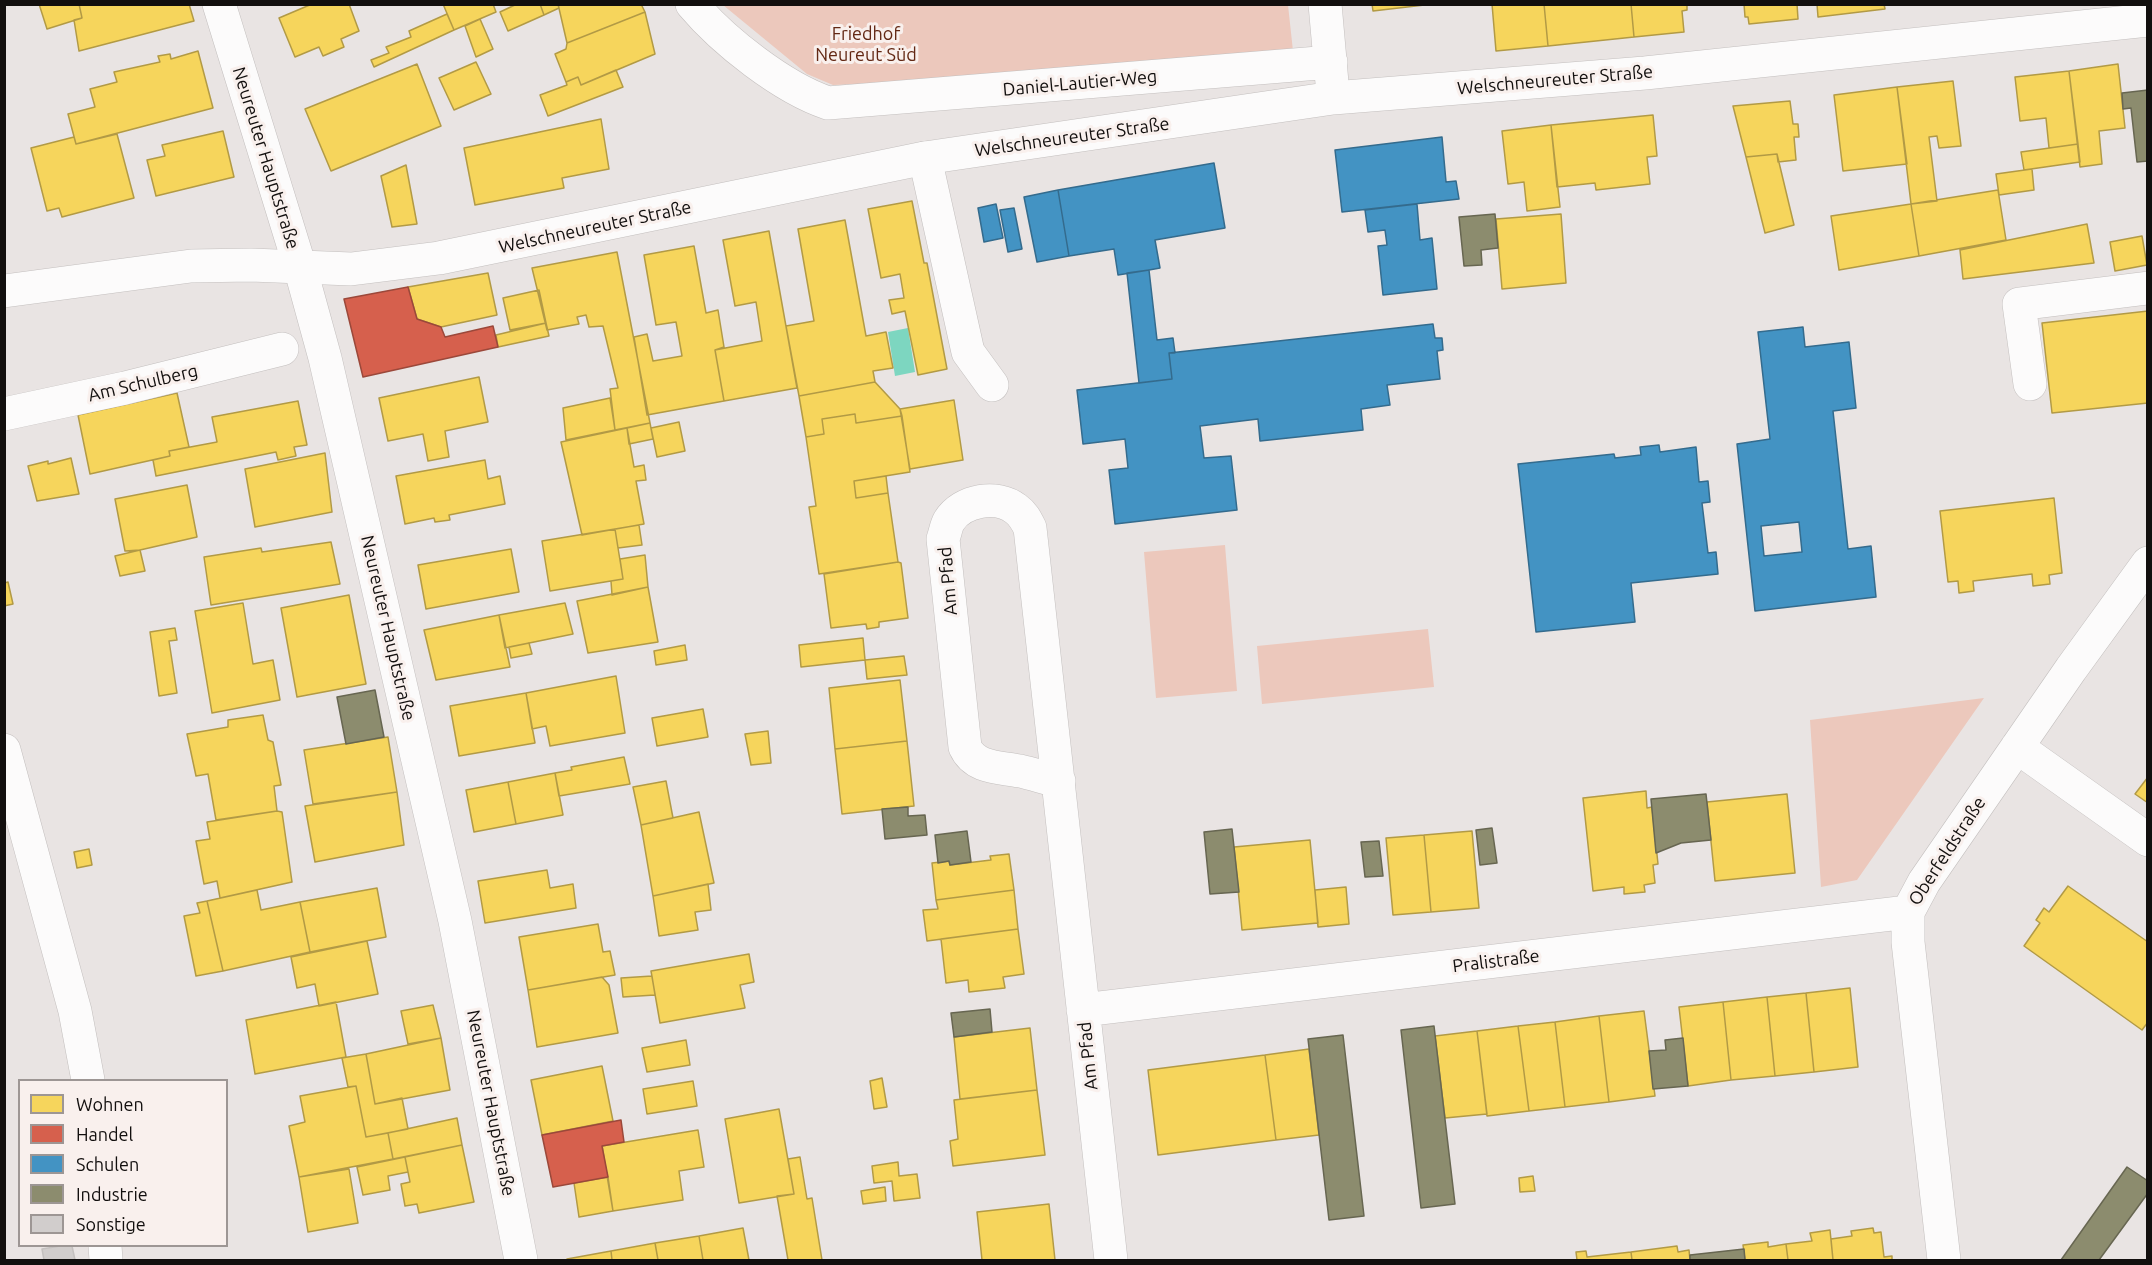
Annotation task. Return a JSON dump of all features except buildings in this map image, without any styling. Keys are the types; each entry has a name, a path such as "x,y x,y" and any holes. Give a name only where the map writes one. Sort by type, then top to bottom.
{"street":[{"name":"Neureuter Hauptstraße","path":"219,4 300,267 325,358 455,921 521,1260"},
{"name":"Daniel-Lautier-Weg","path":"692,4 725,38 766,69 813,98 828,103 1331,62"},
{"path":"1325,4 1334,98"},
{"name":"Welschneureuter Straße","path":"4,291 191,266 351,268 439,258 925,158 1334,98 1645,73 2148,20"},
{"path":"925,158 968,352 992,385"},
{"path":"2030,384 2019,304 2148,288"},
{"name":"Am Schulberg","path":"4,414 126,388 282,349"},
{"name":"Am Pfad","path":"1059,781 1019,771 990,767 975,760 965,747 943,539 949,521 963,508 980,501 1002,502 1014,507 1024,516 1030,528 1059,781 1111,1260"},
{"name":"Oberfeldstraße","path":"1944,1260 1908,942 1908,912 1924,882 2148,563"},
{"path":"2017,747 2148,840"},
{"path":"4,750 75,1011 88,1079"},
{"name":"Pralistraße","path":"1083,1011 1908,912"}],"green space":[{"name":"Friedhof Neureut Süd","path":"723,5 1288,5 1293,51 833,85 807,74"},
{"path":"1225,545 1237,691 1156,698 1144,552"},
{"path":"1428,629 1434,687 1262,704 1257,646"},
{"path":"1984,698 1857,880 1821,887 1810,720"}],"shaded area":[{"path":"908,328 915,372 895,376 888,332"}]}
